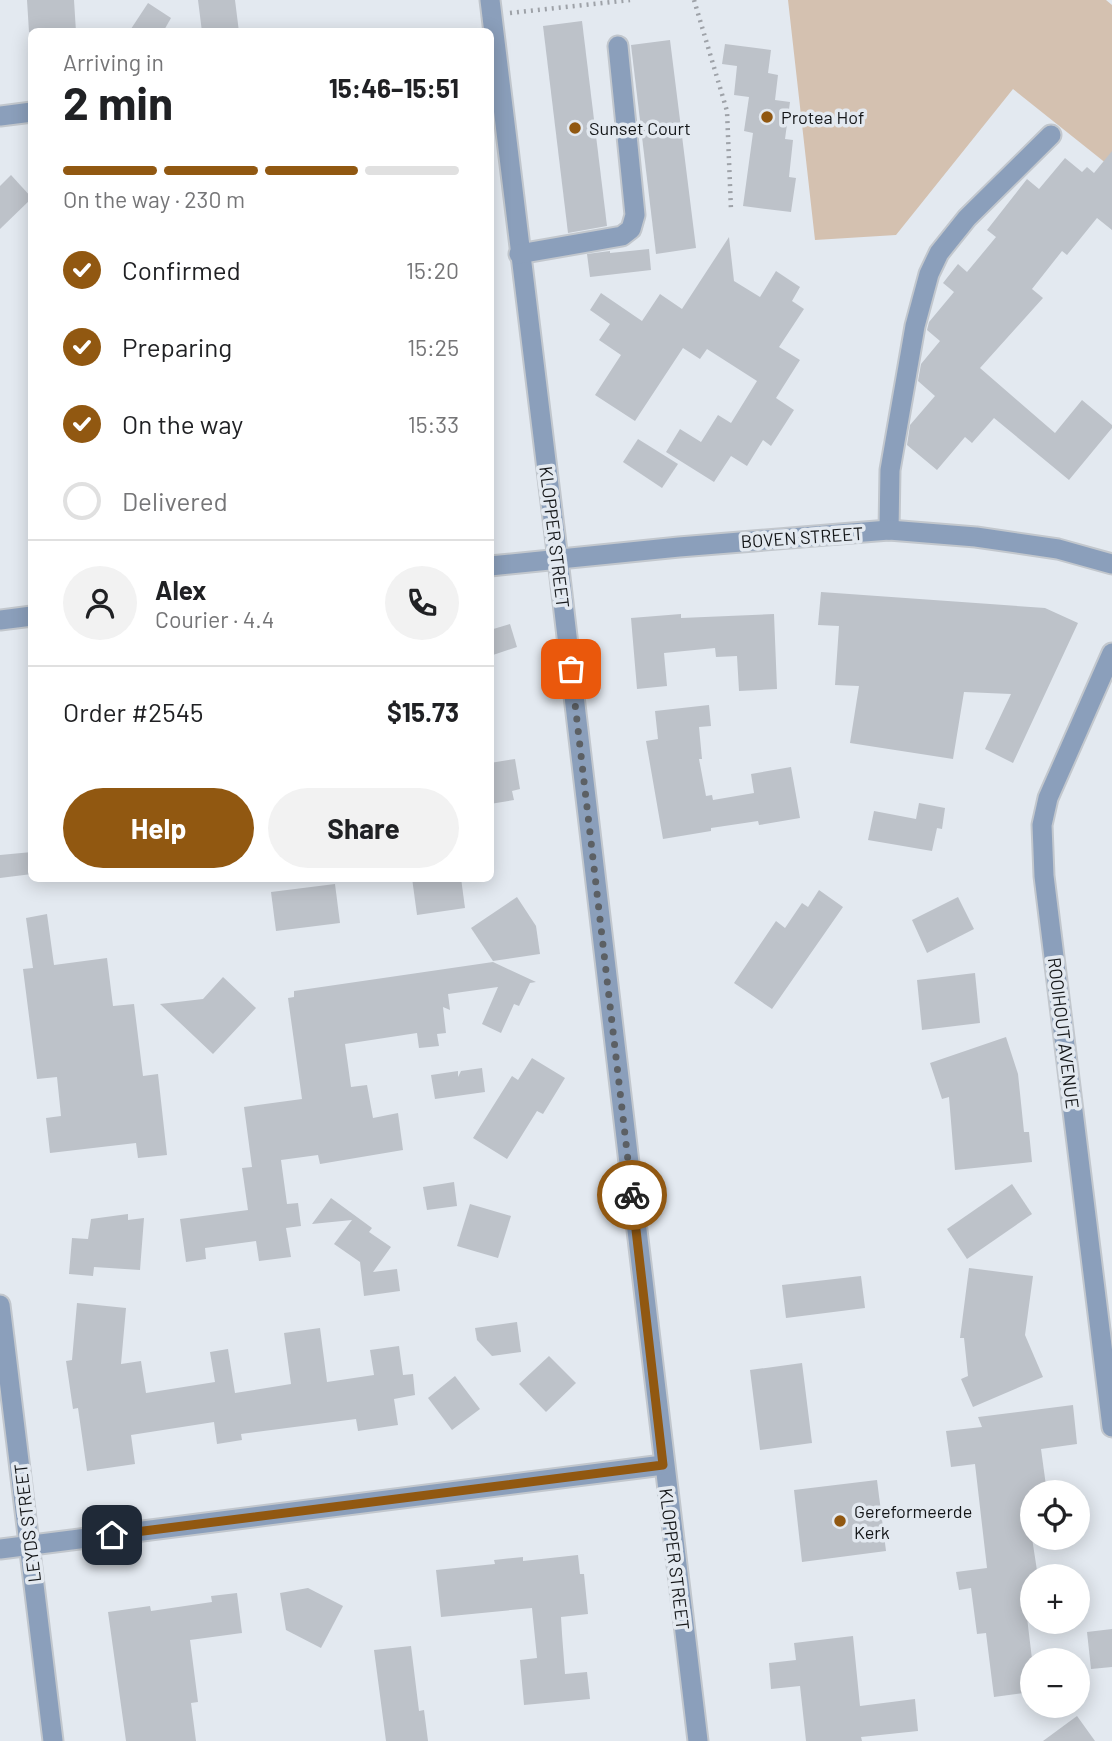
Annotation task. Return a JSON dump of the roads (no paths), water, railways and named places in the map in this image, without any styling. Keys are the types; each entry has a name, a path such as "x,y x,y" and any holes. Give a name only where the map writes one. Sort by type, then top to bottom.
{"street":[{"name":"KLOPPER STREET","path":"491,7 493,28"},
{"name":"KLOPPER STREET","path":"494,33 698,1741"},
{"path":"519,254 622,236 631,229 635,215 618,46"},
{"path":"0,116 28,112"},
{"path":"888,530 890,470 915,326 929,274 939,253 967,218 1051,135"},
{"name":"BOVEN STREET","path":"494,566 888,530 976,537 1058,549 1112,564"},
{"path":"0,620 28,616"},
{"name":"ROOIHOUT AVENUE","path":"1112,653 1061,764 1048,798 1042,825 1044,876 1112,1427"},
{"name":"LEYDS STREET","path":"0,1305 53,1741"},
{"path":"0,1549 663,1465"}],"place":[{"name":"Protea Hof","path":"767,117"},
{"name":"Sunset Court","path":"575,128"},
{"name":"Gereformeerde Kerk","path":"840,1521"}]}
